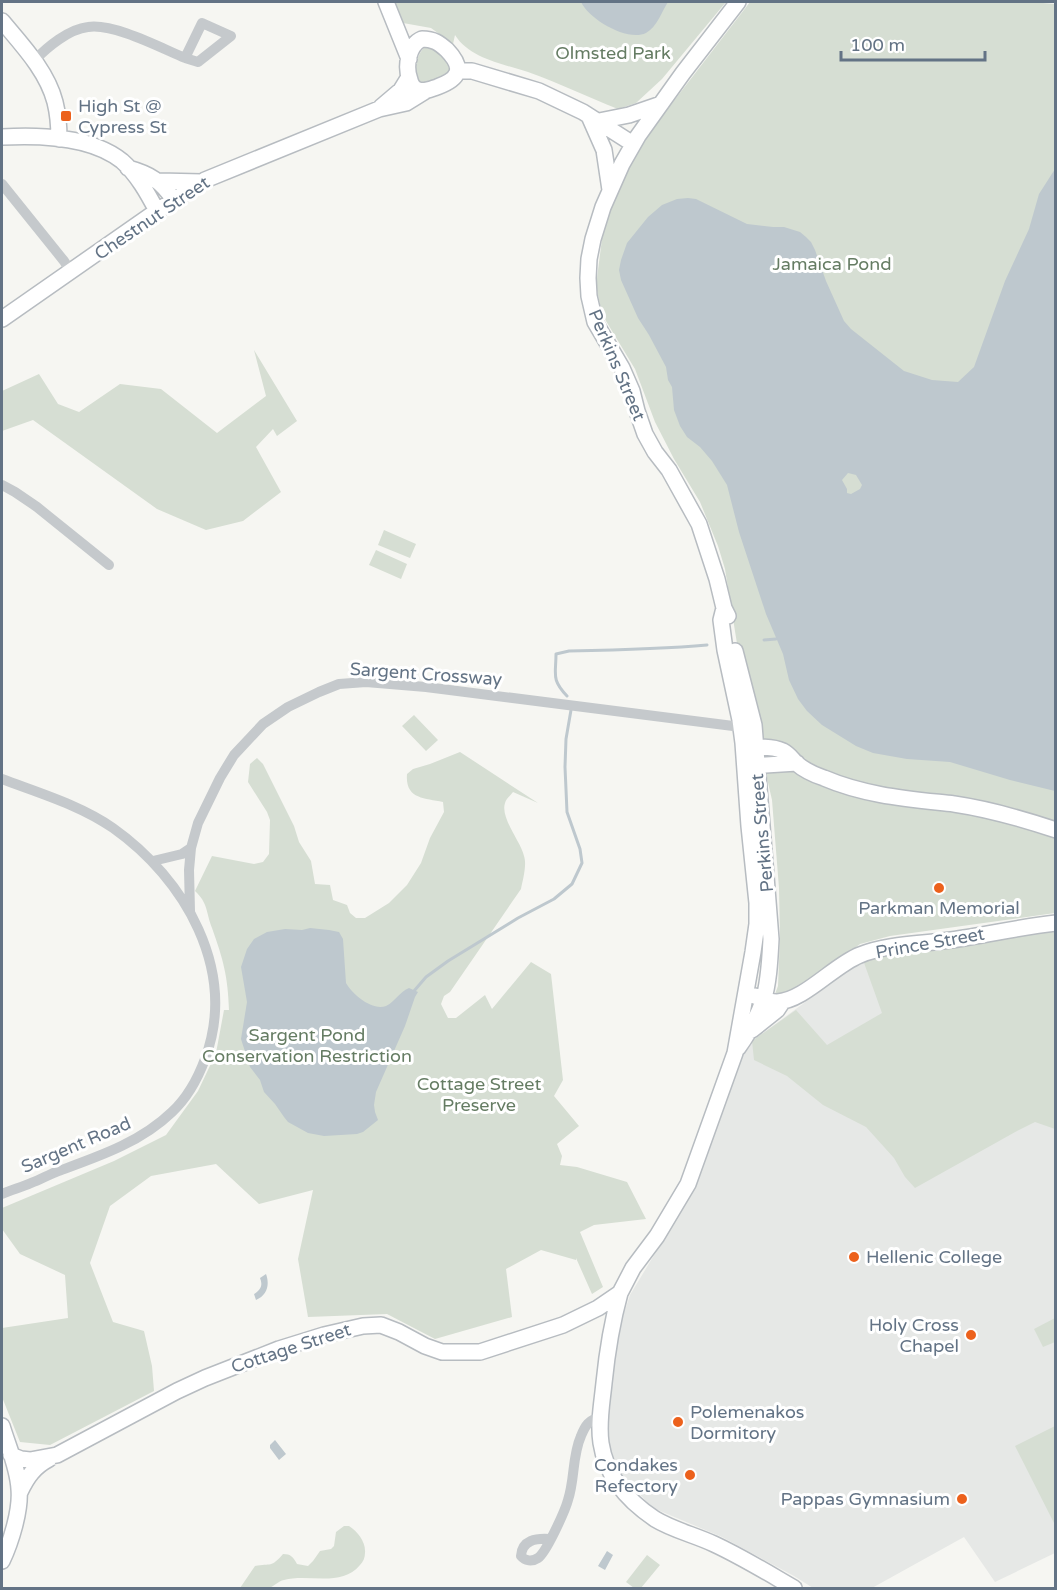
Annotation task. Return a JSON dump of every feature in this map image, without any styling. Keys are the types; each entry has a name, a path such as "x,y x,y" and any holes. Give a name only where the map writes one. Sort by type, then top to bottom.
{"main road":[{"path":"386,2 409,59"},
{"name":"Perkins Street","path":"735,1053 750,1032 764,999 771,931 749,748 752,714 737,664 730,618 724,608 699,524 669,470 645,434 632,391 595,322 589,296 589,259 592,239 603,207 633,144 738,2"},
{"path":"2,21 45,78 55,100 59,139"},
{"path":"394,24 412,36 434,40 457,64 458,71 450,81 419,91 414,88 409,77 409,59 413,46 423,39"},
{"path":"458,71 472,71 539,91 594,118 633,144"},
{"name":"Chestnut Street","path":"379,109 401,90 409,77"},
{"name":"Chestnut Street","path":"2,320 202,182 379,109 406,104 427,90"},
{"path":"594,118 629,116 661,104"},
{"path":"594,118 604,150 610,190"},
{"path":"2,137 59,139 87,143 107,150 128,168 149,195 157,211"},
{"path":"128,168 159,181 174,200"},
{"path":"159,181 202,182"},
{"name":"Perkins Street","path":"724,608 721,620 725,650 741,727 749,748"},
{"path":"749,748 768,748 784,752 797,763 823,778 864,791 909,800 954,804 984,810 1056,830"},
{"path":"751,766 797,763"},
{"name":"Perkins Street","path":"710,1121 735,1053 755,937 757,911 748,817 751,766"},
{"name":"Prince Street","path":"783,1001 796,997 860,955 891,947 953,940 1056,923"},
{"path":"747,993 776,1002 783,1001"},
{"path":"750,1032 777,1011 783,1001"},
{"name":"Cottage Street","path":"20,1492 34,1470 57,1455 177,1391 279,1349 324,1335 363,1326 381,1325 442,1352 480,1352 562,1325 598,1308 620,1293 633,1268 657,1236 688,1184 710,1121"},
{"path":"620,1293 606,1360 600,1418 601,1443 607,1465 615,1481 634,1503 655,1519 725,1549 795,1588"},
{"path":"2,1426 20,1492 13,1528 2,1561"},
{"name":"Cottage Street","path":"11,1455 30,1460 57,1455"}],"street":[{"path":"34,61 67,35 87,27 98,27 127,34 185,58"},
{"path":"2,184 71,272"},
{"path":"2,485 37,507 109,565"},
{"name":"Sargent Crossway","path":"190,910 191,848 198,823 234,755 263,724 288,707 339,684 366,682 426,687 741,727"},
{"name":"Sargent Road","path":"2,779 93,816 113,828 153,861 190,910 211,966 216,1009 214,1031 201,1070 189,1091 171,1113 138,1138 97,1157 2,1194"},
{"path":"153,861 182,854 191,848"},
{"path":"550,1539 568,1500 582,1433 590,1421 600,1418"}],"shaded area":[{"path":"581,2 668,2 653,27 646,33 638,35 619,32 600,22 585,9"},
{"name":"Jamaica Pond","path":"1055,169 1056,791 950,762 907,759 873,753 856,746 822,725 807,711 789,680 783,654 766,614 739,532 727,485 712,461 687,437 680,426 674,410 672,387 668,380 666,367 638,318 621,280 619,270 627,243 648,217 662,205 677,199 696,199 747,224 784,227 800,232 811,242 844,321 851,329 904,371 932,380 958,382 974,367 1005,281 1029,229 1039,194","holes":["848,473 856,475 862,485 860,489 851,494 847,493 842,480"]},
{"path":"310,928 339,932 343,939 346,983 363,1001 381,1007 389,1004 409,988 418,992 376,1092 374,1105 378,1120 357,1134 324,1136 308,1133 288,1122 264,1092 260,1080 250,1067 241,1039 247,1002 241,967 247,949 254,939 267,932"},
{"name":"Hellenic College","path":"1055,930 1055,1553 995,1582 964,1537 872,1588 813,1588 722,1537 653,1508 622,1476 607,1441 607,1408 620,1325 630,1295 694,1189 736,1064 743,1053 752,1041 863,960"},
{"path":"266,1274 267,1289 256,1300 254,1294 261,1287 260,1278"},
{"path":"275,1440 286,1454 279,1460 270,1448"},
{"path":"607,1551 613,1555 605,1570 598,1566"}],"green space":[{"name":"Olmsted Park","path":"391,2 726,2 662,79 636,103 618,109 540,76 478,55 469,50 455,35 453,44 431,28 403,23"},
{"name":"Jamaica Pond","path":"750,2 1031,2 1055,4 1055,913 890,936 860,944 800,989 781,996 775,994 778,986 780,937 779,888 772,800 759,721 739,656 725,569 700,502 655,422 635,369 606,321 596,286 603,231 619,183 653,128"},
{"path":"428,45 433,46 451,64 451,71 440,81 421,84 416,69 418,57"},
{"path":"254,350 297,421 277,436 273,429 256,447 281,492 243,521 206,530 157,509 33,420 2,431 2,391 39,374 58,404 79,412 120,384 161,389 217,433 266,396"},
{"path":"384,530 416,544 410,558 378,545"},
{"path":"376,550 407,564 401,579 369,565"},
{"path":"414,715 438,740 426,751 402,726"},
{"path":"460,752 538,803 513,792 506,802 505,816 525,860 521,889 450,992 444,996 441,1004 448,1018 456,1018 485,995 492,1009 531,962 551,974 563,1080 554,1096 579,1126 557,1144 562,1156 560,1165 577,1167 627,1182 646,1219 594,1225 580,1232 603,1287 592,1294 576,1258 576,1260 541,1250 506,1269 512,1317 435,1339 387,1314 308,1317 298,1259 313,1190 259,1204 216,1164 151,1176 110,1206 90,1263 113,1322 144,1331 152,1366 154,1391 50,1445 20,1442 2,1397 2,1328 68,1318 65,1275 20,1254 2,1229 2,1208 114,1161 166,1135 198,1091 216,1053 224,1010 229,1010 222,959 205,904 195,891 212,856 254,864 263,862 269,854 270,820 248,782 250,764 257,758 263,764 294,826 299,842 311,861 315,884 330,885 333,900 347,905 350,913 356,918 365,918 389,903 407,885 421,863 430,838 444,812 443,802 423,798 413,793 407,782 407,774 413,769"},
{"path":"1055,930 1055,1129 1035,1122 915,1188 905,1177 894,1158 866,1127 823,1105 787,1076 754,1060 752,1041 796,1010 827,1045 882,1013 863,960"},
{"path":"1055,1318 1055,1342 1043,1347 1034,1329"},
{"path":"1055,1426 1056,1522 1054,1523 1015,1446"},
{"path":"344,1526 349,1526 358,1534 365,1549 363,1561 352,1572 334,1578 293,1578 265,1589 240,1588 255,1566 273,1563 283,1554 292,1556 297,1564 308,1566 320,1551 331,1549 334,1546 336,1532"},
{"path":"647,1555 660,1565 641,1588 634,1588 626,1582"}],"waterway":[{"path":"764,640 776,639"},
{"path":"567,696 556,681 556,654 569,651 707,645"},
{"path":"414,991 426,977 448,961 554,899 572,884 582,863 580,849 567,812 566,739 571,710"}],"place":[{"name":"High St @ Cypress St","path":"66,116"},
{"name":"Parkman Memorial","path":"939,888"},
{"name":"Hellenic College","path":"854,1257"},
{"name":"Holy Cross Chapel","path":"971,1335"},
{"name":"Polemenakos Dormitory","path":"678,1422"},
{"name":"Condakes Refectory","path":"690,1475"},
{"name":"Pappas Gymnasium","path":"962,1499"}],"park label":[{"name":"Sargent Pond Conservation Restriction","path":"307,1045"},
{"name":"Cottage Street Preserve","path":"479,1094"}]}
